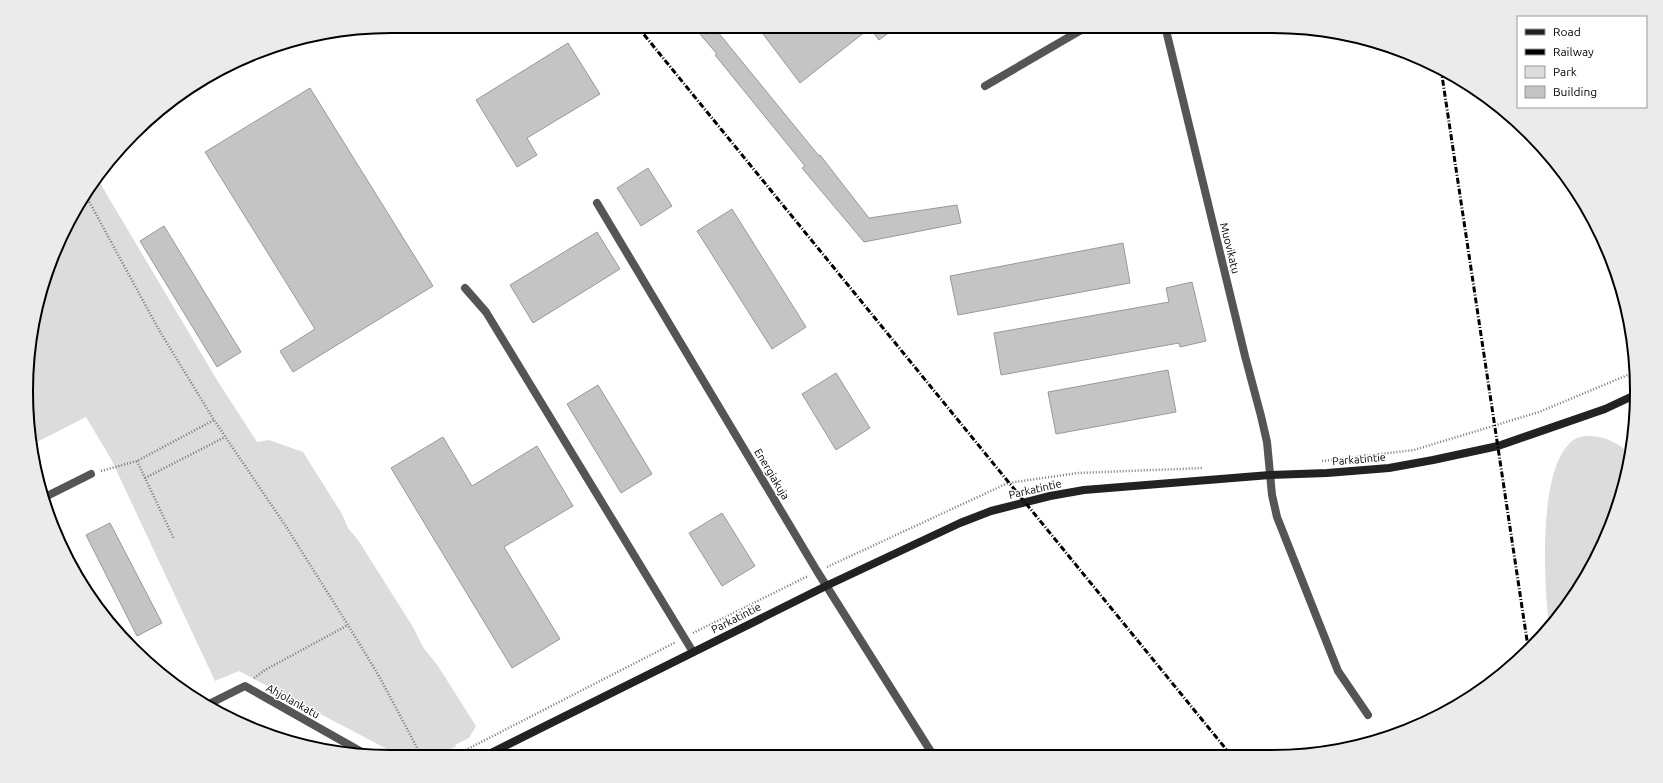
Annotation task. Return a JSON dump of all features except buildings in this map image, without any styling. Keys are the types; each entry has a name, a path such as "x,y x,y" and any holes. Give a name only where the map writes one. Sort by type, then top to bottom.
{"street":[{"path":"985,86 1076,33"},
{"name":"Muovikatu","path":"1167,33 1267,442 1270,475 1277,517 1285,542 1338,671 1368,715"},
{"name":"Energiakuja","path":"597,203 817,571 828,585 930,750"},
{"path":"465,288 486,312 683,638 693,652"},
{"name":"Parkatintie","path":"497,750 828,585 960,523 991,511 1050,496 1119,486 1389,468 1498,446 1605,408 1630,397"},
{"path":"48,495 91,474"},
{"path":"212,702 245,686"},
{"name":"Ahjolankatu","path":"245,686 354,748"}],"path":[{"path":"88,200 159,330 214,420 285,525 348,625 379,676 418,750"},
{"path":"1317,461 1414,450 1539,412 1629,374"},
{"path":"91,474 137,461 214,420"},
{"path":"145,478 225,437"},
{"path":"137,461 174,539"},
{"path":"466,750 817,571 1008,483 1078,474 1208,468"},
{"path":"245,686 265,670 348,625"}],"green space":[{"path":"100,183 217,380 257,442 269,440 303,452 342,514 348,528 358,540 413,627 423,647 438,666 476,726 469,738 455,745 456,747 448,750 388,750 239,671 215,681 111,459 86,417 37,442 33,392 34,368 36,345 45,299 60,254 81,212"},
{"path":"1592,436 1604,438 1621,446 1625,450 1618,484 1603,529 1570,591 1548,619 1545,558 1548,504 1552,480 1559,459 1569,444 1576,438"}],"railway":[{"path":"643,33 1227,750"},
{"path":"1442,76 1527,643"}]}
